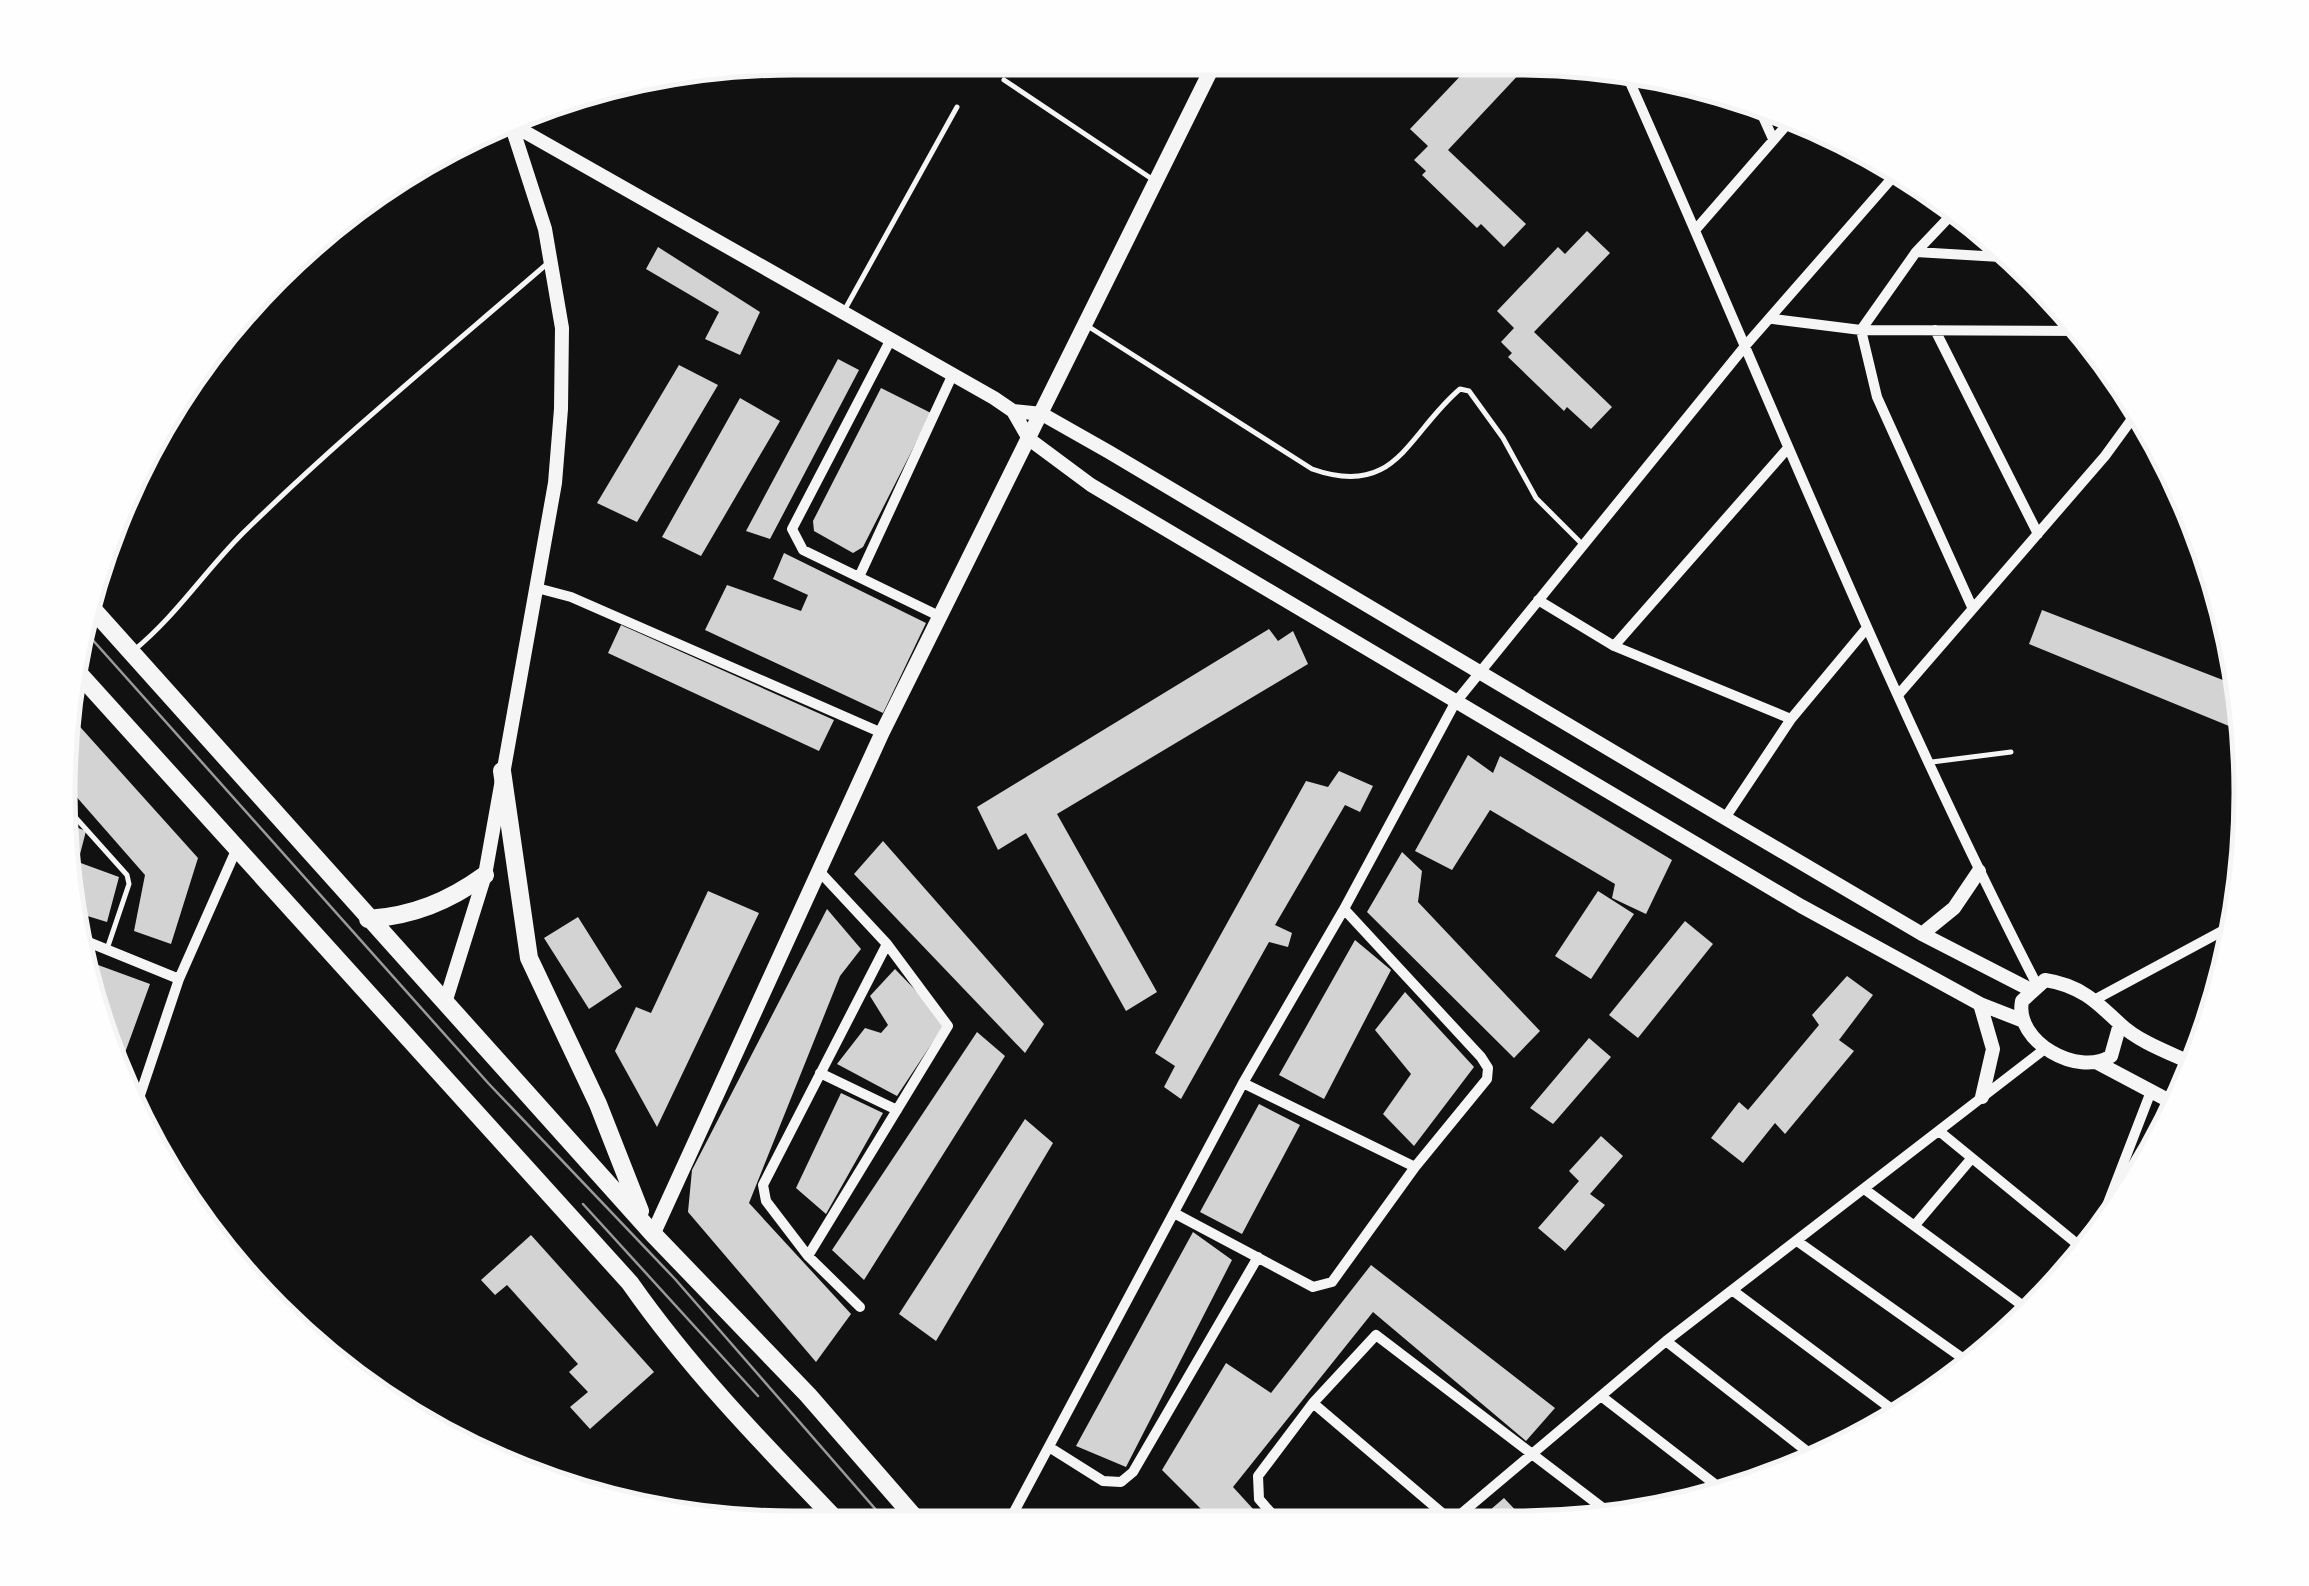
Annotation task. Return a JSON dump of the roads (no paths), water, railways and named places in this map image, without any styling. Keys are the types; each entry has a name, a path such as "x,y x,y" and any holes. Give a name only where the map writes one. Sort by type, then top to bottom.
{"main road":[{"path":"648,1228 882,733 1208,75"},
{"path":"97,615 368,919 648,1228 808,1395 909,1511"},
{"path":"84,680 630,1283 672,1342 731,1411 828,1511"},
{"path":"502,772 530,958 598,1104 648,1228"},
{"path":"368,919 418,911 465,890 485,874"}],"street":[{"path":"1631,85 1698,228 1866,629 1932,762 2033,987"},
{"path":"1765,120 1774,139"},
{"path":"1698,228 1784,127"},
{"path":"520,129 844,311 1013,412 1042,414 1922,934 2033,987"},
{"path":"445,1003 485,874 556,482 562,328 546,229 514,132"},
{"path":"1015,1511 1243,1083 1344,909 1454,702 1746,346 1773,320 1890,181"},
{"path":"1947,219 1916,252 1861,330 1877,397 1972,608"},
{"path":"1916,252 1993,257"},
{"path":"1773,320 1861,330 2065,331"},
{"path":"1935,330 2038,534"},
{"path":"892,339 792,530 803,550 940,617"},
{"path":"859,577 952,376"},
{"path":"1013,412 1029,440 1090,486 1801,906 1980,1004 2021,1020 2046,1048 2098,1063 2165,1100"},
{"path":"1899,694 2038,534 2130,421"},
{"path":"1614,646 1788,448"},
{"path":"537,588 571,597 882,733"},
{"path":"1538,600 1614,646 1791,719"},
{"path":"1725,818 1791,719 1866,629"},
{"path":"139,1088 179,979 237,848"},
{"path":"808,1256 946,1032 948,1021 887,944 819,871"},
{"path":"1922,934 1954,908 1979,871"},
{"path":"1174,1212 1312,1288 1324,1288 1487,1079 1488,1068 1482,1057 1344,909"},
{"path":"2096,999 2220,932"},
{"path":"91,943 179,979"},
{"path":"860,1306 808,1256 762,1194 887,944"},
{"path":"2021,1020 2022,1001 2033,987 2045,980 2063,983 2096,999 2120,1024 2183,1058"},
{"path":"1980,1004 1994,1049 1982,1097"},
{"path":"2098,1063 2116,1047 2120,1024"},
{"path":"1464,1511 1666,1341 1867,1191 2046,1048"},
{"path":"820,1073 897,1110"},
{"path":"1243,1083 1415,1168"},
{"path":"2115,1189 2150,1094"},
{"path":"1939,1131 2077,1241"},
{"path":"1915,1225 1970,1159"},
{"path":"1867,1191 2021,1304"},
{"path":"1797,1241 1961,1357"},
{"path":"1049,1448 1103,1481 1120,1482 1133,1472 1258,1257"},
{"path":"1732,1290 1888,1407"},
{"path":"1269,1511 1259,1499 1258,1476 1312,1403 1367,1339 1383,1336 1600,1506"},
{"path":"1666,1341 1805,1450"},
{"path":"1601,1396 1714,1483"},
{"path":"1312,1403 1440,1511"}],"lane":[{"path":"1004,80 1154,181"},
{"path":"844,311 957,107"},
{"path":"131,652 168,622 239,537 322,458 550,261"},
{"path":"1085,325 1312,469 1340,479 1375,474 1392,465 1440,407 1460,389 1469,391 1503,438 1536,498 1583,544"},
{"path":"1932,762 2011,752"},
{"path":"76,818 127,875 128,884 107,950"}],"tram line":[{"path":"92,639 489,1084 675,1279 877,1511"},
{"path":"583,1204 758,1396"}]}
